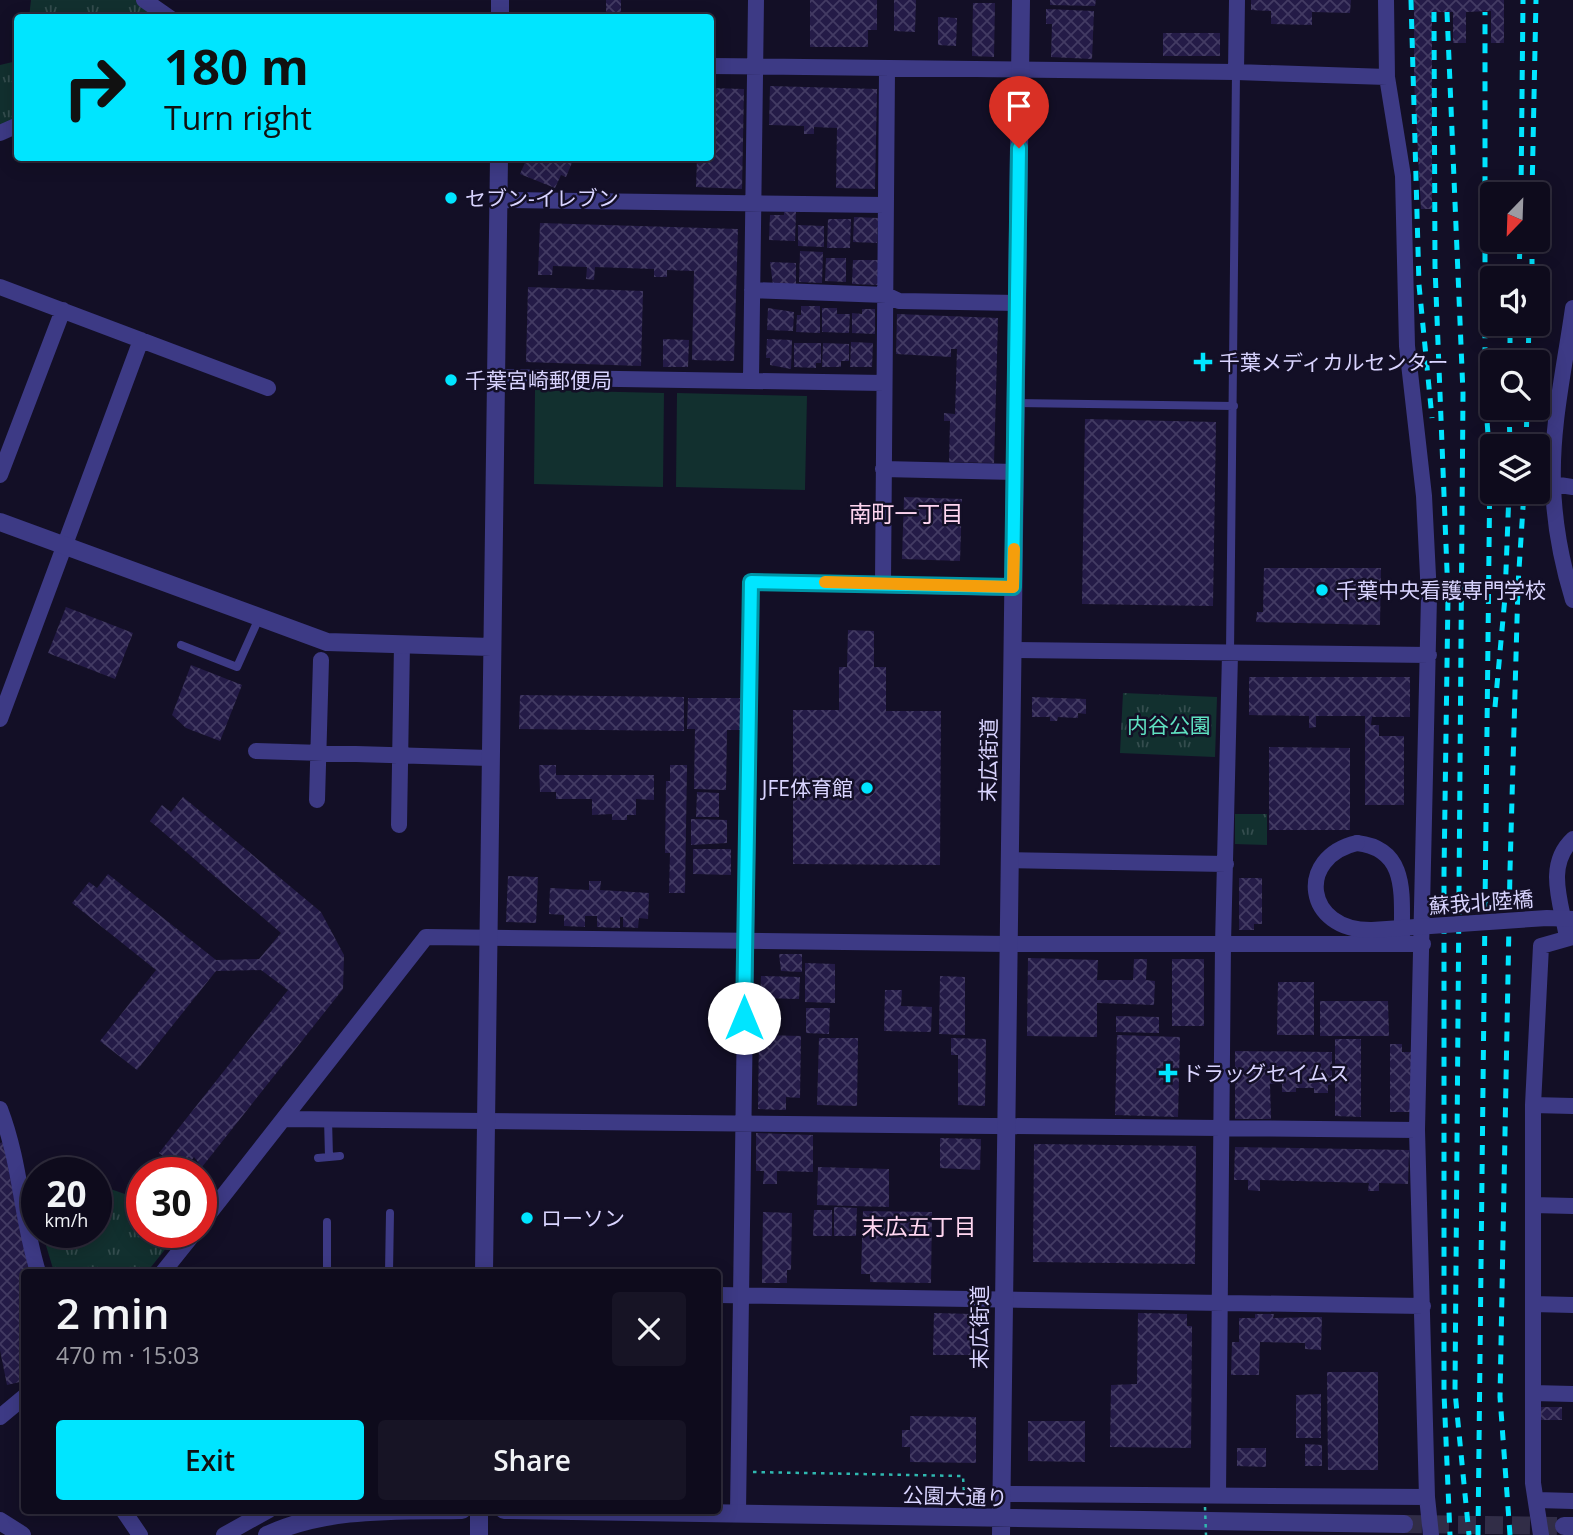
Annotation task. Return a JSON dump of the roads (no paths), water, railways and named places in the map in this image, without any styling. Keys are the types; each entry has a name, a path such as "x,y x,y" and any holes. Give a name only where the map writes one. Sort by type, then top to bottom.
{"street":[{"path":"144,0 164,9"},
{"path":"751,379 756,0"},
{"name":"末広街道","path":"1001,1528 1021,0"},
{"path":"1236,72 1237,0"},
{"path":"1386,0 1387,78 1403,176 1406,246 1404,308 1423,496 1429,655 1417,1130 1427,1497 1431,1535"},
{"path":"714,66 1236,72 1387,78"},
{"path":"883,583 887,70"},
{"path":"484,1269 499,161"},
{"path":"499,200 885,205"},
{"path":"0,287 268,388"},
{"path":"752,290 886,295 899,301 1018,303"},
{"path":"1573,308 1556,431 1553,484 1562,552 1573,600"},
{"path":"0,475 63,310"},
{"path":"0,719 142,340"},
{"path":"494,377 884,383"},
{"path":"883,469 1015,472"},
{"path":"1553,484 1573,487"},
{"path":"0,522 327,642 491,647"},
{"path":"738,1512 751,582 1013,587"},
{"path":"399,825 402,644"},
{"path":"1013,650 1429,655"},
{"path":"1212,1501 1221,1304 1223,944 1230,654"},
{"path":"317,800 321,660"},
{"path":"256,751 489,758"},
{"name":"蘇我北陸橋","path":"1570,938 1556,866 1561,851 1573,839"},
{"name":"蘇我北陸橋","path":"1402,945 1402,931 1402,917 1400,884 1392,859 1370,845 1357,843 1337,849 1321,869 1317,892 1326,915 1345,927 1372,930 1394,929 1408,928 1548,918 1573,919"},
{"path":"1009,860 1226,864"},
{"path":"217,1204 426,937 1008,944 1423,944"},
{"path":"1541,1535 1533,1483 1533,1105 1541,946 1570,938"},
{"path":"1533,1105 1573,1106"},
{"path":"0,1109 14,1145 30,1245 37,1269"},
{"path":"284,1119 1417,1130"},
{"path":"1533,1205 1573,1206"},
{"path":"165,1269 182,1248"},
{"path":"721,1295 1423,1306"},
{"path":"1532,1304 1573,1305"},
{"path":"1533,1393 1573,1394"},
{"path":"0,1417 21,1400"},
{"path":"1002,1494 1212,1501 1427,1497"},
{"path":"1537,1500 1573,1500"},
{"name":"公園大通り","path":"721,1512 1001,1528 1404,1524"},
{"path":"126,1514 141,1535"},
{"path":"224,1535 262,1514"},
{"path":"267,1535 300,1523 349,1514"},
{"path":"479,1535 480,1514"},
{"path":"0,1521 22,1535"}],"lane":[{"path":"1230,654 1236,72"},
{"path":"1016,403 1234,406"},
{"path":"181,645 237,667 259,618"},
{"path":"328,1119 329,1157"},
{"path":"318,1158 340,1156"},
{"path":"389,1269 390,1213"},
{"path":"327,1222 327,1269"}],"tunnel":[{"path":"1404,1524 1564,1526"}],"railway":[{"path":"1411,0 1419,285 1432,418"},
{"path":"1521,182 1523,0"},
{"path":"1532,182 1536,0"},
{"path":"1434,12 1435,267 1448,596 1444,873 1444,1393 1450,1535"},
{"path":"1447,12 1463,393 1455,1392 1469,1535"},
{"path":"1478,1535 1490,461 1485,394 1485,12"},
{"path":"1519,266 1520,252"},
{"path":"1532,252 1532,266"},
{"path":"1510,336 1510,350"},
{"path":"1528,350 1529,336"},
{"path":"1509,420 1510,434"},
{"path":"1526,434 1527,420"},
{"path":"1495,707 1505,597 1509,504"},
{"path":"1510,1535 1500,1397 1510,870 1518,585 1523,504"}],"place":[{"name":"セブン-イレブン","path":"451,198"},
{"name":"千葉メディカルセンター","path":"1203,362"},
{"name":"千葉宮崎郵便局","path":"451,380"},
{"name":"千葉中央看護専門学校","path":"1322,590"},
{"name":"JFE体育館","path":"867,788"},
{"name":"ドラッグセイムス","path":"1168,1073"},
{"name":"ローソン","path":"527,1218"}],"district":[{"name":"南町一丁目","path":"906,513"},
{"name":"末広五丁目","path":"919,1226"}],"park label":[{"name":"内谷公園","path":"1169,725"}]}
